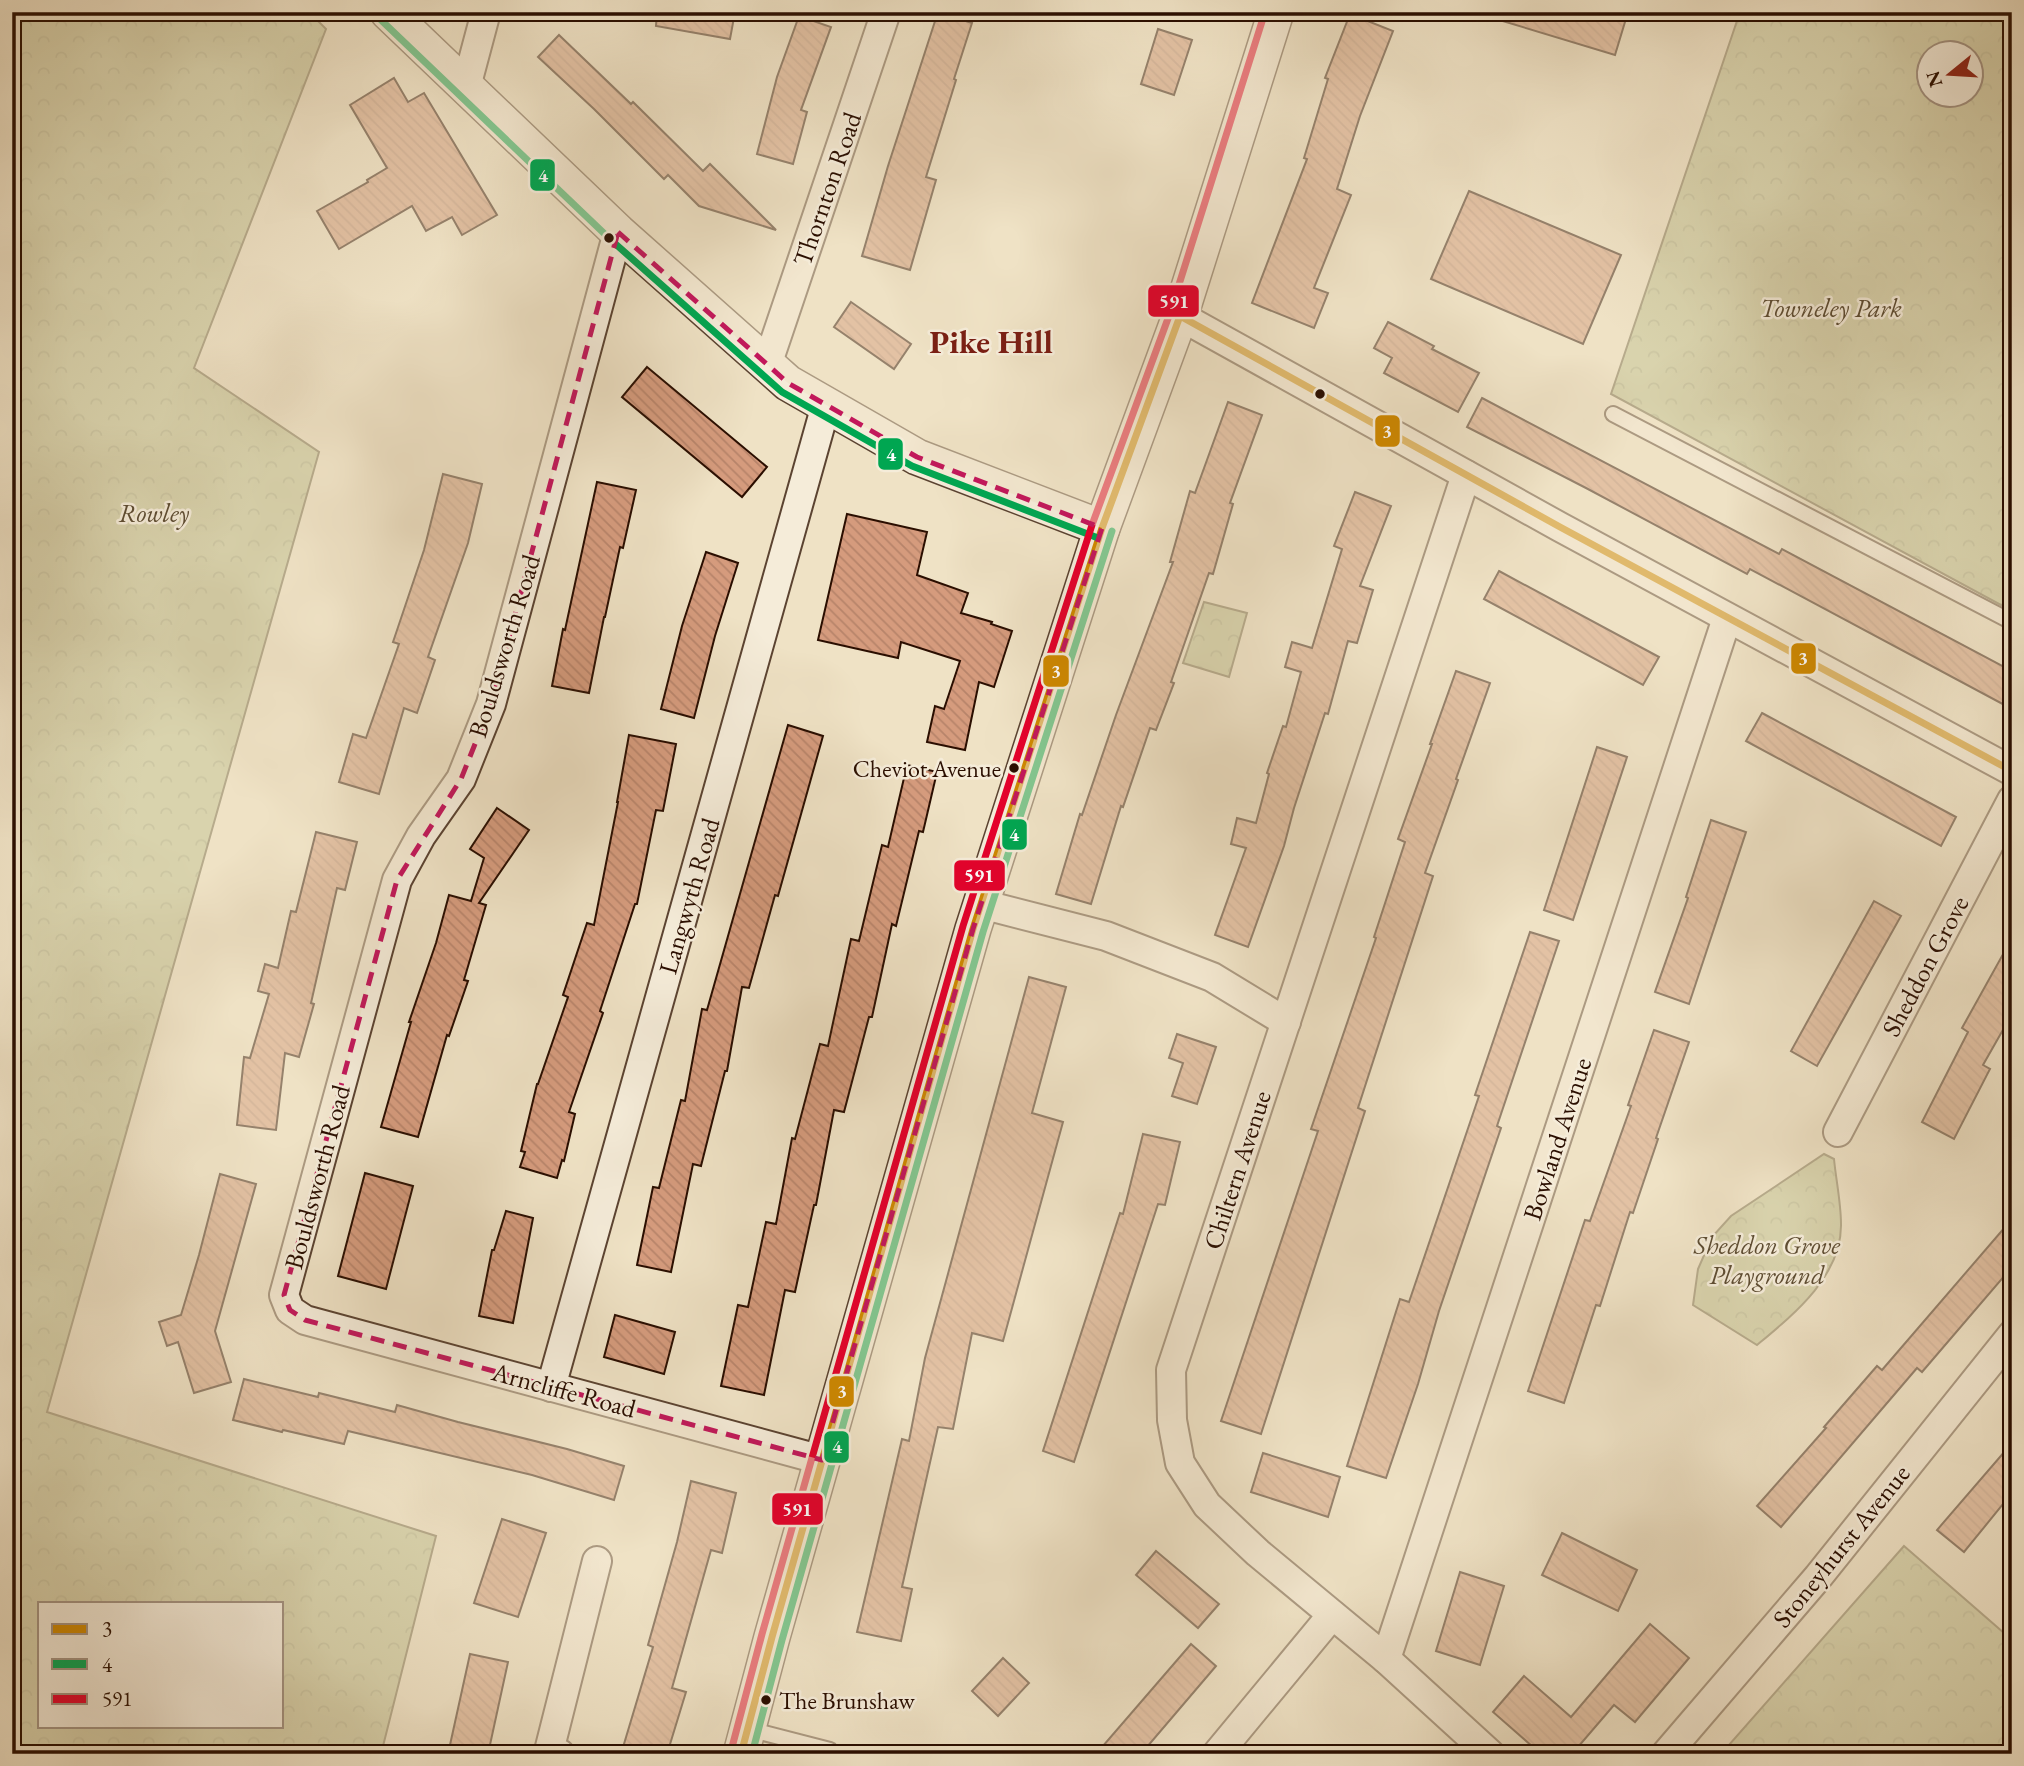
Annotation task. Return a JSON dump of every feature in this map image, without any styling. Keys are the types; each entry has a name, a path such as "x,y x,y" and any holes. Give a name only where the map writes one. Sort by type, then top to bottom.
{"street":[{"path":"388,12 618,232 788,383 917,457 1102,528"},
{"path":"466,87 486,12"},
{"name":"Thornton Road","path":"768,365 886,12"},
{"path":"745,1741 822,1460 981,904 1102,528 1180,316 1276,12"},
{"name":"Bouldsworth Road","path":"305,1320 290,1310 284,1295 397,880 421,836 461,779 491,704 618,232"},
{"path":"1180,316 1727,618 2012,771"},
{"name":"Langwyth Road","path":"551,1387 826,405"},
{"name":"Chiltern Avenue","path":"1466,475 1171,1370 1172,1420 1180,1463 1206,1505 1258,1553 1386,1660 1490,1754"},
{"name":"Bowland Avenue","path":"1386,1660 1727,618"},
{"name":"Sheddon Grove","path":"1838,1132 2012,800"},
{"path":"981,904 1107,936 1212,977 1286,1022"},
{"name":"Arncliffe Road","path":"305,1320 822,1460"},
{"name":"Stoneyhurst Avenue","path":"1666,1754 1818,1577 2012,1335"},
{"path":"553,1753 597,1561"},
{"path":"1217,1754 1332,1615"}],"lane":[{"path":"1613,414 2012,622"},
{"path":"745,1741 830,1750 829,1754"}],"highlighted area":[{"path":"618,232 788,383 917,457 1102,528 973,929 822,1460 305,1320 290,1310 284,1295 397,880 461,779 491,704"}],"green space":[{"name":"Rowley","path":"12,12 309,12 326,29 194,368 319,452 47,1412 436,1536 381,1754 12,1754"},
{"name":"Towneley Park","path":"1740,12 2012,12 2012,611 1611,394"},
{"path":"1204,602 1247,613 1229,677 1183,663"},
{"name":"Sheddon Grove Playground","path":"1824,1154 1834,1159 1840,1208 1839,1243 1833,1261 1813,1293 1757,1345 1693,1305 1698,1269 1712,1237 1731,1216"},
{"path":"1904,1546 2012,1640 2012,1754 1721,1754"}],"building":[{"path":"657,12 735,12 730,39 656,26"},
{"path":"938,12 972,23 926,177 936,180 910,270 862,256"},
{"path":"1497,12 1628,12 1615,55 1496,19"},
{"path":"1350,14 1393,31 1360,116 1337,189 1351,195 1314,288 1328,293 1314,328 1252,303 1307,159 1304,158 1328,79 1325,78"},
{"path":"799,16 831,27 801,110 807,112 793,164 757,154 777,77"},
{"path":"1158,29 1192,40 1174,95 1141,84"},
{"path":"559,35 631,104 633,102 703,171 710,164 776,230 699,206 668,175 664,179 538,57"},
{"path":"394,78 408,102 424,93 497,215 462,235 452,217 426,231 412,206 339,249 317,211 387,168 350,105"},
{"path":"1469,191 1621,255 1583,344 1431,279"},
{"path":"851,302 911,344 894,369 834,327"},
{"path":"1388,322 1479,373 1458,412 1384,373 1392,358 1374,348"},
{"path":"647,367 767,467 742,497 622,397"},
{"path":"1482,398 1779,554 1782,549 2012,671 2012,709 1750,569 1747,574 1467,427"},
{"path":"1228,402 1262,415 1230,503 1233,504 1213,574 1209,573 1156,730 1150,728 1123,807 1121,806 1091,904 1056,894 1080,814 1082,815 1173,562 1170,562 1190,491 1195,493"},
{"path":"443,474 482,484 468,543 428,657 435,660 417,713 404,708 379,794 339,782 353,734 366,738 399,644 393,642 424,550"},
{"path":"597,482 636,490 623,548 620,547 589,693 552,686"},
{"path":"1355,492 1391,506 1360,586 1373,590 1357,643 1348,641 1328,714 1325,713 1284,846 1248,947 1215,935 1246,848 1231,844 1237,818 1256,823 1269,774 1267,773 1283,726 1286,727 1301,672 1285,667 1292,642 1312,648 1342,549 1334,546"},
{"path":"847,514 927,532 917,575 968,593 961,613 1012,631 994,687 979,682 965,750 927,742 935,706 944,709 960,661 901,642 898,658 818,640"},
{"path":"706,552 738,563 715,636 694,718 661,709 682,626"},
{"path":"1499,571 1659,657 1643,685 1484,599"},
{"path":"1456,671 1490,683 1425,873 1433,876 1358,1108 1365,1111 1261,1434 1221,1421 1318,1131 1311,1129 1376,938 1374,937 1405,842 1398,839"},
{"path":"1762,713 1956,817 1941,846 1746,741"},
{"path":"788,725 823,736 749,988 742,987 727,1071 701,1166 693,1164 671,1272 637,1265 653,1187 659,1188 681,1100 685,1101 702,1009 707,1010"},
{"path":"629,735 676,744 663,811 656,810 637,904 569,1112 575,1114 564,1161 562,1160 557,1178 520,1167 525,1152 521,1151 537,1084 568,997 563,995 587,923 594,925"},
{"path":"1597,747 1627,757 1573,920 1544,910"},
{"path":"907,765 937,772 923,832 919,831 896,926 892,924 872,1017 869,1017 844,1112 834,1110 816,1205 795,1292 785,1290 764,1395 721,1386 738,1305 748,1307 766,1222 776,1224 792,1138 795,1139 820,1044 828,1046 851,939 859,941 882,845 888,847"},
{"path":"497,808 529,830 479,903 486,905 464,980 468,981 449,1036 447,1035 418,1137 381,1127 409,1022 449,895 471,901 484,858 470,849"},
{"path":"1711,820 1746,832 1689,1004 1655,992 1688,898 1686,897"},
{"path":"316,832 357,842 345,890 337,888 311,1003 314,1004 299,1057 285,1053 276,1130 237,1125 244,1057 250,1058 269,994 258,991 265,964 278,968 291,911 296,912"},
{"path":"1874,901 1901,916 1817,1066 1791,1051"},
{"path":"1530,932 1559,941 1497,1126 1501,1128 1386,1478 1347,1466 1400,1299 1409,1302 1479,1096 1475,1095"},
{"path":"2012,938 2012,1014 1983,1065 1990,1069 1954,1139 1922,1122 1968,1032 1962,1028"},
{"path":"1029,977 1066,987 1032,1113 1063,1122 1003,1341 972,1333 953,1429 938,1427 902,1587 912,1589 901,1641 857,1632 902,1439 909,1441 925,1358"},
{"path":"1654,1030 1689,1042 1633,1213 1630,1212 1600,1306 1596,1305 1564,1403 1528,1391 1585,1220 1590,1221 1631,1106 1628,1105"},
{"path":"1177,1034 1216,1047 1197,1104 1172,1096 1183,1063 1169,1058"},
{"path":"1143,1134 1180,1142 1165,1205 1158,1204 1074,1462 1043,1451 1120,1213 1123,1214"},
{"path":"365,1173 413,1186 386,1289 338,1276"},
{"path":"220,1174 256,1184 215,1331 231,1382 194,1393 178,1342 167,1346 159,1322 181,1315"},
{"path":"506,1211 533,1218 513,1323 479,1316 492,1250"},
{"path":"2012,1219 2012,1267 1922,1372 1917,1368 1781,1527 1757,1506 1877,1366 1882,1370"},
{"path":"615,1315 675,1332 664,1374 604,1357"},
{"path":"244,1379 318,1397 319,1393 395,1412 397,1405 624,1466 614,1500 532,1475 348,1431 344,1444 283,1430 282,1432 233,1420"},
{"path":"2012,1443 2012,1493 1964,1552 1937,1530"},
{"path":"1263,1453 1340,1477 1328,1517 1251,1492"},
{"path":"691,1481 736,1493 722,1553 711,1550 672,1688 686,1692 667,1754 621,1754 653,1647 648,1645"},
{"path":"502,1519 546,1533 518,1617 474,1603"},
{"path":"1562,1533 1637,1570 1618,1611 1542,1575"},
{"path":"1156,1551 1219,1604 1198,1628 1136,1575"},
{"path":"1460,1572 1504,1586 1480,1665 1436,1651"},
{"path":"1650,1624 1689,1658 1635,1722 1614,1705 1572,1754 1541,1754 1493,1712 1524,1676 1571,1717"},
{"path":"1191,1644 1216,1666 1141,1754 1096,1754"},
{"path":"470,1654 508,1662 488,1754 448,1754"},
{"path":"1003,1658 1029,1683 998,1716 972,1691"}],"transit line":[{"name":"591","path":"731,1751 963,926 1092,525 1170,313 1265,12"},
{"name":"4","path":"381,20 611,240 782,392 912,466 1098,538"},
{"name":"3","path":"1180,316 1560,527 2012,771"},
{"name":"3","path":"741,1754 973,929 1102,528 1180,316"},
{"name":"4","path":"752,1754 983,932 1112,531"}],"place":[{"name":"Cheviot Avenue","path":"1014,768"},
{"name":"The Brunshaw","path":"766,1700"}],"district":[{"name":"Pike Hill","path":"991,341"}]}
